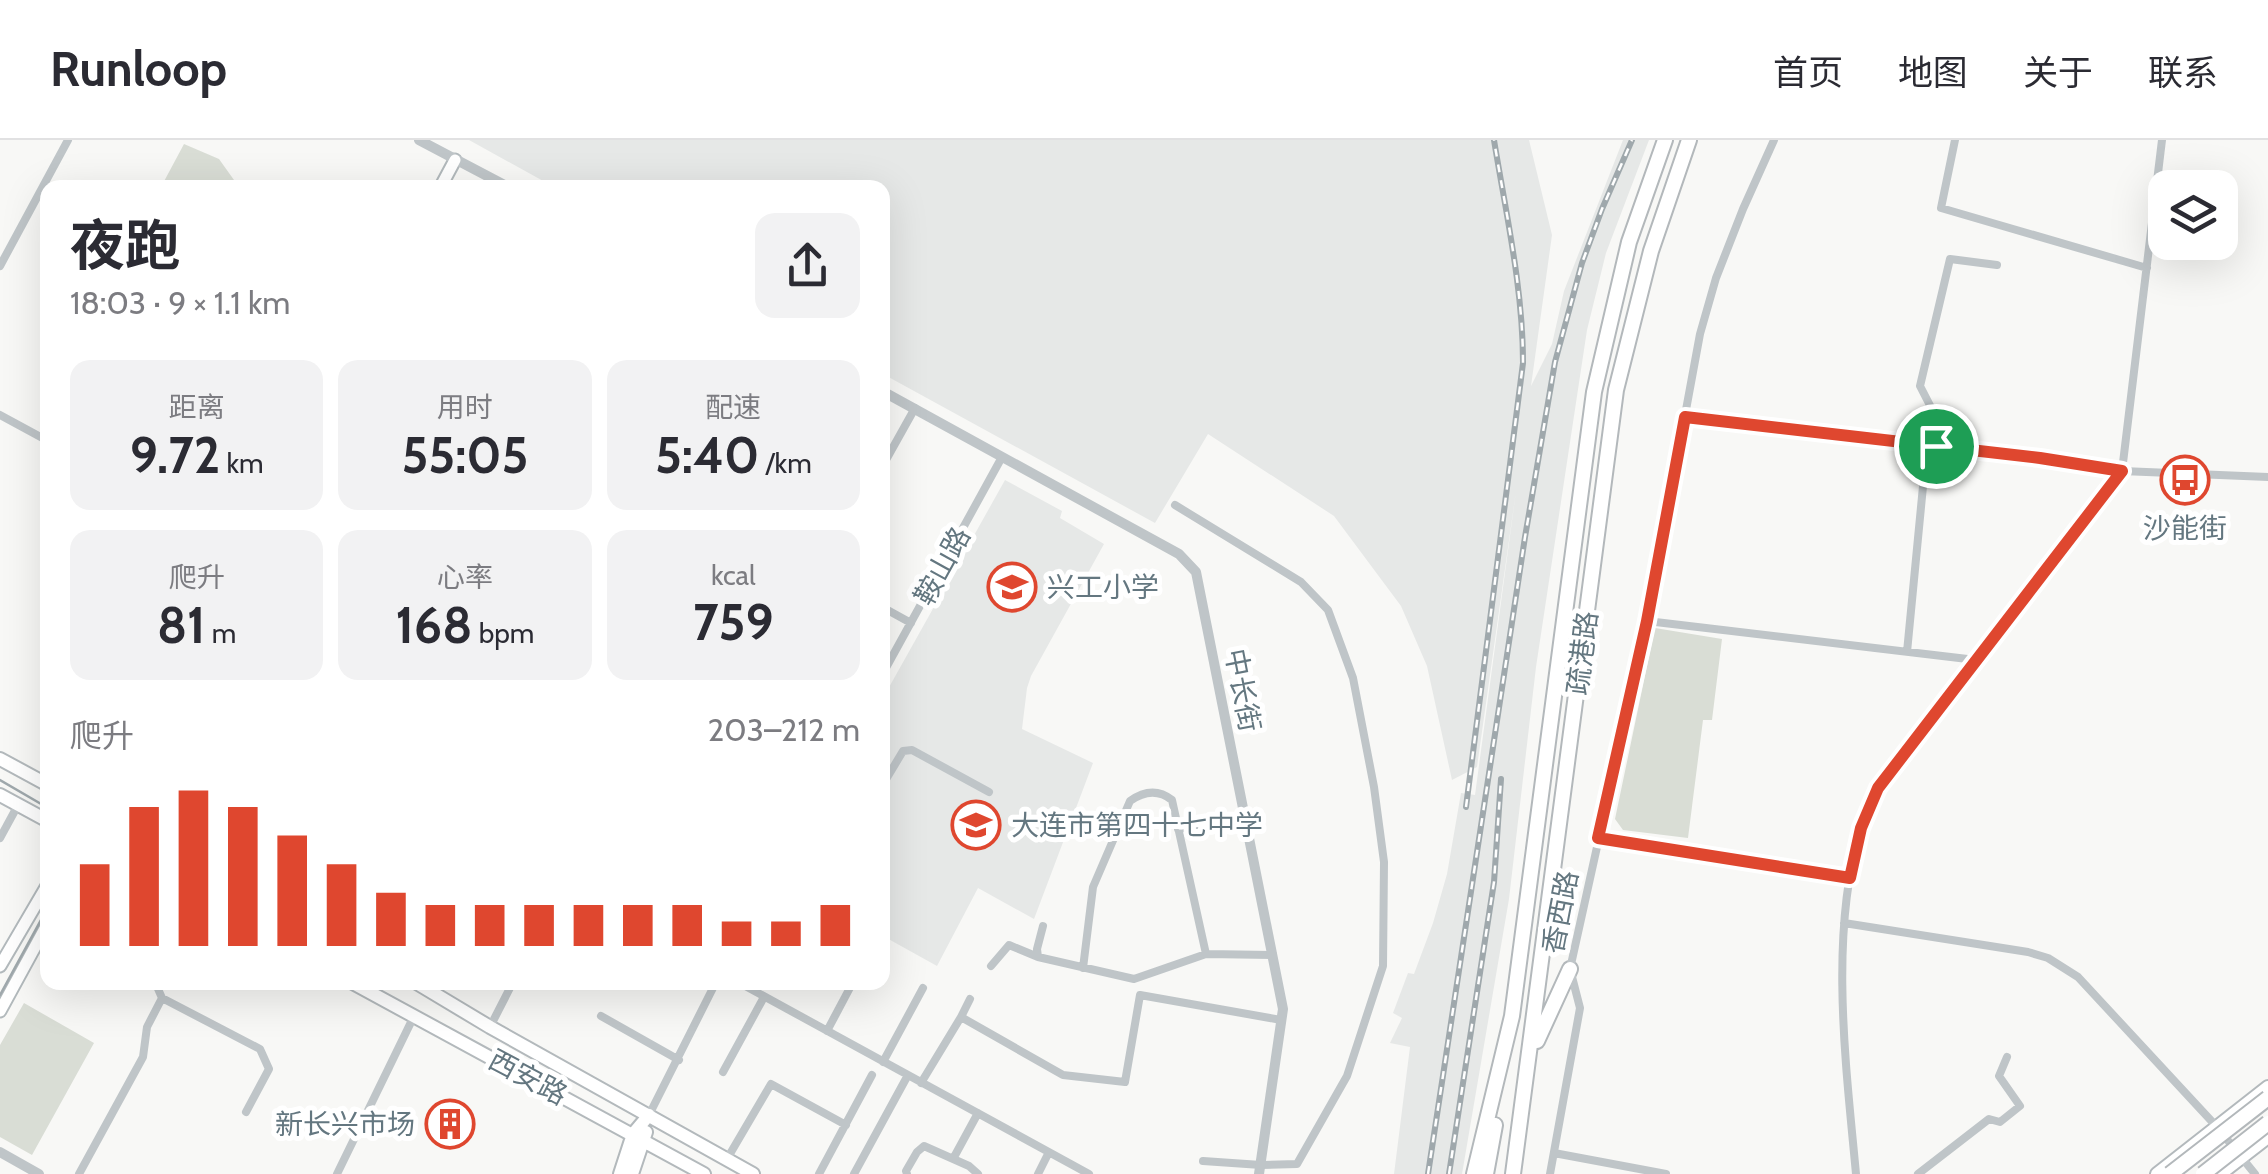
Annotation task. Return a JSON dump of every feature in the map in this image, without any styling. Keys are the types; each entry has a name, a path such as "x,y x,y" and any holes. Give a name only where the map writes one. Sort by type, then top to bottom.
{"highway":[{"path":"1486,1174 1512,1016 1594,392 1629,242 1665,140"},
{"name":"疏港路","path":"1513,1174 1616,390 1651,250 1689,140"},
{"path":"1530,1055 1570,969"},
{"path":"1474,1174 1512,1016"},
{"path":"2170,1174 2268,1098"},
{"path":"2203,1174 2268,1123"}],"main road":[{"path":"445,180 456,160"},
{"path":"0,759 40,781"},
{"path":"0,795 40,819"},
{"path":"0,966 40,898"},
{"path":"0,1010 40,938"},
{"name":"西安路","path":"366,990 704,1174"},
{"name":"西安路","path":"433,990 490,1027 753,1174"},
{"path":"2157,1174 2268,1087"},
{"path":"620,1174 649,1115"},
{"path":"632,1174 638,1137"},
{"path":"2220,1174 2268,1137"}],"street":[{"path":"46,180 68,140"},
{"path":"419,140 495,180"},
{"name":"香西路","path":"1550,1174 1580,1008 1570,969 1647,621 1700,334 1716,278 1774,140"},
{"path":"1955,140 1941,208 2147,268"},
{"path":"1856,1174 1845,1049 1844,923 1861,828 1878,788 2122,471 2162,140"},
{"path":"0,266 40,192"},
{"path":"1908,652 1936,419 1920,386 1950,259 1996,265"},
{"name":"中长街","path":"890,395 1179,554 1196,572 1283,1009 1260,1169"},
{"path":"890,453 915,408"},
{"path":"0,415 40,437"},
{"path":"1685,417 2122,471 2268,478"},
{"name":"鞍山路","path":"890,661 1002,457"},
{"path":"1175,505 1301,582 1328,610 1353,678 1384,862 1383,966 1348,1076 1297,1164 1260,1169 1203,1161"},
{"path":"890,611 911,623"},
{"path":"1647,621 1976,660"},
{"path":"890,773 906,749 989,792"},
{"path":"1082,968 1093,886 1130,801 1149,792 1164,794 1172,800 1206,954"},
{"path":"0,838 18,806"},
{"path":"1178,828 1245,817"},
{"path":"1598,838 1850,878"},
{"path":"1844,923 2028,952 2065,967 2217,1127 2255,1174"},
{"path":"1038,956 1043,926"},
{"path":"991,966 1009,945 1082,968 1134,979 1206,954 1273,955"},
{"path":"884,1062 923,988"},
{"path":"158,990 162,998 260,1049 269,1069 246,1112"},
{"path":"490,1027 509,990"},
{"path":"649,1115 712,990"},
{"path":"752,990 1090,1174"},
{"path":"827,1031 849,990"},
{"path":"961,1017 1063,1075 1125,1082 1140,995 1281,1020"},
{"path":"723,1072 764,997"},
{"path":"80,1174 143,1057 146,1026 162,998"},
{"path":"921,1082 970,999"},
{"path":"337,1174 414,1016"},
{"path":"602,1016 678,1060"},
{"path":"1918,1174 1989,1119 2000,1122 2020,1106 1999,1076 2008,1057"},
{"path":"819,1174 872,1075"},
{"path":"854,1174 908,1075"},
{"path":"727,1159 770,1084 846,1125"},
{"path":"953,1158 978,1113"},
{"path":"908,1174 906,1171 924,1146 978,1174"},
{"path":"0,1152 39,1174"},
{"path":"1038,1174 1050,1152"},
{"path":"1554,1154 1666,1174"}],"shaded area":[{"path":"469,140 1529,140 1552,235 1531,386 1552,344 1564,291 1623,140 1649,140 1606,253 1587,330 1536,667 1509,899 1462,1174 1394,1174 1410,1047 1390,1043 1402,1018 1393,1013 1408,973 1414,974 1447,874 1461,793 1475,795 1516,491 1477,767 1452,780 1427,666 1401,606 1334,516 1208,434 1155,523 890,378 890,180 541,180"},
{"path":"184,144 219,159 234,180 165,180"},
{"name":"大连市第四十七中学","path":"1005,480 1062,511 1060,518 1104,544 1027,688 1022,729 1093,763 1034,919 978,888 937,966 890,940 890,685"},
{"path":"1655,628 1722,639 1712,720 1703,720 1688,838 1623,830 1615,819"},
{"path":"24,1003 94,1043 32,1155 0,1137 0,1045"}],"tram line":[{"path":"0,780 40,803"},
{"path":"0,995 40,922"}],"railway":[{"path":"1466,807 1523,363 1517,279 1494,140"},
{"path":"1428,1174 1555,362 1582,263 1632,140"},
{"path":"1449,1174 1494,882 1501,779"}],"place":[{"name":"沙能街","path":"2185,480"},
{"name":"兴工小学","path":"1012,587"},
{"name":"大连市第四十七中学","path":"976,825"},
{"name":"新长兴市场","path":"450,1124"}],"route":[{"path":"1685,417 1936,446 2122,471 1878,788 1861,828 1850,878 1598,838 1647,621 1685,417"}]}
